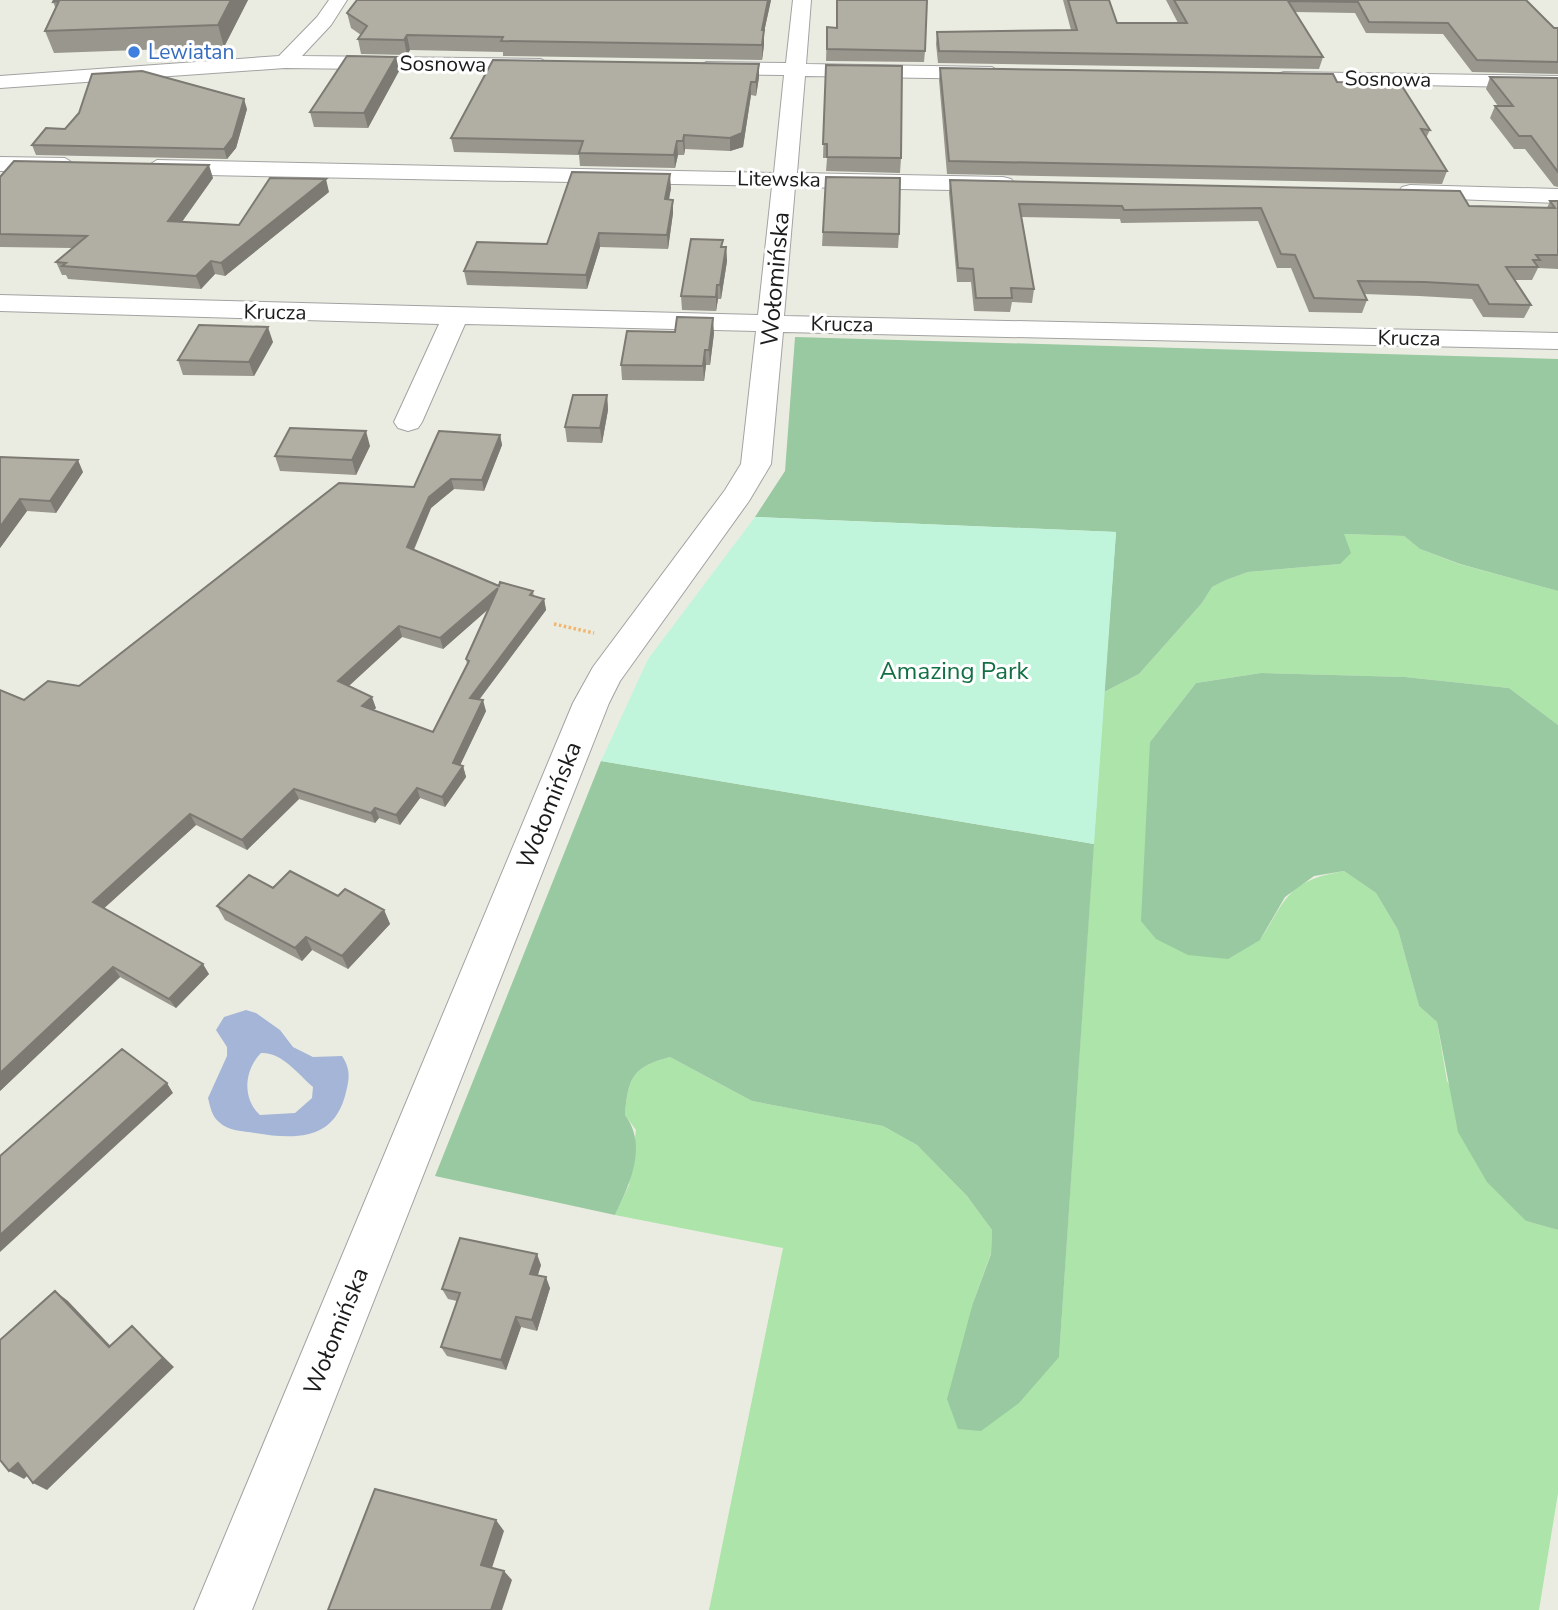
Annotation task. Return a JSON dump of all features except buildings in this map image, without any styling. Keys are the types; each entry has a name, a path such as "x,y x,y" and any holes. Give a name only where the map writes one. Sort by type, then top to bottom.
{"street":[{"path":"285,62 318,27 338,0"},
{"name":"Wołomińska","path":"223,1610 591,703 605,676 738,494 756,464 772,322 783,179 798,70 802,0"},
{"name":"Sosnowa","path":"0,82 285,62 562,66"},
{"path":"687,68 1019,74"},
{"name":"Sosnowa","path":"1268,77 1558,82"},
{"path":"0,164 84,166"},
{"name":"Litewska","path":"140,167 1032,184"},
{"path":"1392,192 1558,196"},
{"name":"Krucza","path":"0,303 1558,341"},
{"path":"408,422 456,315"}],"path":[{"path":"555,624 588,632"}],"green space":[{"path":"795,337 1558,359 1558,591 1460,564 1420,549 1404,536 1344,534 1351,553 1340,564 1248,572 1212,587 1202,603 1139,674 1104,692 1116,532 755,517 785,471"},
{"name":"Amazing Park","path":"755,517 1116,532 1094,844 601,761 648,659"},
{"path":"1343,534 1404,536 1420,549 1459,564 1558,591 1558,725 1509,688 1405,677 1261,673 1196,683 1150,742 1260,940 1284,901 1311,880 1344,871 1376,893 1398,930 1419,1006 1437,1022 1447,1081 1526,1221 1558,1230 1558,1493 1539,1610 709,1610 783,1248 615,1215 629,1185 636,1130 625,1115 628,1092 634,1076 647,1065 670,1057 752,1101 883,1126 917,1145 967,1196 992,1230 991,1253 973,1303 1059,1356 1104,692 1139,674 1202,603 1212,587 1248,572 1340,564"},
{"path":"1261,673 1405,677 1509,688 1558,725 1558,1230 1526,1221 1487,1182 1458,1132 1437,1022 1419,1006 1398,930 1376,893 1344,871 1314,876 1285,897 1260,940 1228,959 1188,955 1156,939 1141,921 1150,742 1196,683"},
{"path":"601,761 1094,844 1059,1357 1019,1403 981,1431 958,1429 947,1399 973,1303 991,1254 992,1230 967,1196 917,1145 883,1126 752,1101 670,1057 647,1065 634,1076 631,1083 625,1115 632,1127 636,1152 631,1177 615,1215 435,1176"}],"water":[{"path":"246,1010 256,1013 280,1030 293,1047 313,1057 342,1056 349,1073 348,1082 341,1108 333,1120 312,1133 285,1136 236,1130 217,1120 208,1098 227,1056 227,1047 216,1030 224,1017","holes":["261,1053 269,1054 289,1065 313,1087 312,1098 295,1113 260,1115 250,1101 247,1084 251,1068"]}],"place":[{"name":"Lewiatan","path":"134,52"}]}
